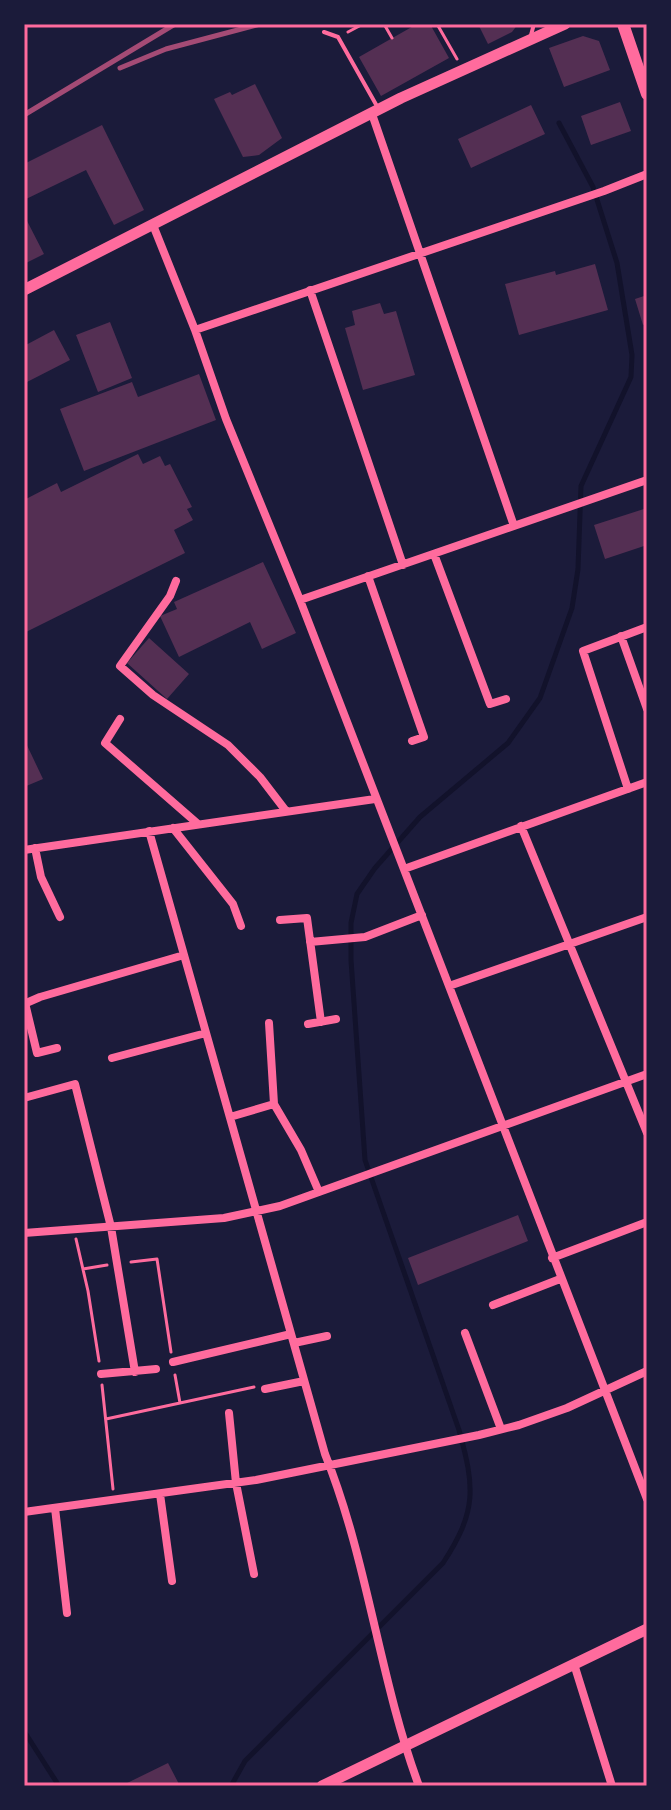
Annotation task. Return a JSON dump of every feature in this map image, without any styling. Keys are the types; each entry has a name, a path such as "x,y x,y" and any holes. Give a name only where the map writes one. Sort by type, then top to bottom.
{"main road":[{"path":"623,24 647,94"}],"street":[{"path":"24,290 375,112 550,27 565,24"},
{"path":"375,112 418,254 514,526"},
{"path":"195,330 647,174"},
{"path":"153,225 647,1499"},
{"path":"310,290 403,565"},
{"path":"300,600 647,480"},
{"path":"434,554 490,704 506,699"},
{"path":"368,576 424,737 412,741"},
{"path":"176,581 170,596 120,666 153,695 228,745 260,777 286,811"},
{"path":"628,789 583,651 647,627"},
{"path":"621,636 647,709"},
{"path":"120,719 105,743 198,824"},
{"path":"404,869 647,782"},
{"path":"24,850 375,799"},
{"path":"521,826 647,1133"},
{"path":"173,828 233,904 241,926"},
{"path":"149,831 373,1617 404,1746 419,1786"},
{"path":"35,848 41,877 60,917"},
{"path":"310,942 365,937 422,915"},
{"path":"449,986 647,917"},
{"path":"280,920 307,918 321,1022"},
{"path":"57,1048 37,1053 25,1004 184,955"},
{"path":"308,1024 336,1019"},
{"path":"269,1023 274,1104 301,1150 319,1192"},
{"path":"112,1058 206,1033"},
{"path":"24,1233 224,1218 257,1212 647,1074"},
{"path":"24,1098 75,1084 111,1227 135,1372"},
{"path":"230,1117 274,1104"},
{"path":"552,1258 647,1222"},
{"path":"493,1305 560,1279"},
{"path":"465,1333 501,1429"},
{"path":"173,1362 293,1339 327,1336"},
{"path":"101,1374 156,1369"},
{"path":"24,1512 236,1483 450,1441 567,1408 647,1371"},
{"path":"265,1389 304,1381"},
{"path":"229,1413 236,1483 254,1574"},
{"path":"160,1494 172,1581"},
{"path":"55,1508 67,1613"},
{"path":"322,1786 647,1629"},
{"path":"574,1664 612,1786"}],"lane":[{"path":"531,37 534,24"},
{"path":"324,32 338,37 375,112"}],"path":[{"path":"338,37 363,24"},
{"path":"384,24 392,38"},
{"path":"437,24 459,62"},
{"path":"81,1269 157,1259 180,1403"},
{"path":"106,1419 254,1387 265,1389"}],"building":[{"path":"417,24 430,24 449,58 381,96 359,57"},
{"path":"478,24 518,24 512,32 488,44"},
{"path":"583,36 599,41 610,70 564,87 549,48"},
{"path":"255,84 282,138 259,155 243,157 214,99 230,92 232,95"},
{"path":"620,102 631,131 591,145 581,116"},
{"path":"531,105 545,134 471,168 458,139"},
{"path":"102,125 144,210 114,225 86,170 24,200 24,164"},
{"path":"24,215 44,254 24,264"},
{"path":"595,264 608,310 519,335 505,284"},
{"path":"647,295 647,323 643,325 635,299"},
{"path":"380,303 384,314 396,311 415,375 363,390 345,328 355,325 352,311"},
{"path":"110,322 132,378 98,392 76,335"},
{"path":"54,330 70,360 27,382 24,376 24,346"},
{"path":"199,374 216,420 84,471 60,409 132,382 138,397"},
{"path":"138,454 143,464 160,456 165,466 170,464 192,507 187,509 193,520 174,530 185,553 24,633 24,500 57,483 61,492"},
{"path":"647,508 647,545 605,559 594,525"},
{"path":"263,562 296,633 262,649 250,622 179,657 160,616 177,609 174,602"},
{"path":"149,638 189,674 167,699 127,663"},
{"path":"24,739 43,779 24,787"},
{"path":"518,1215 528,1241 418,1285 408,1258"},
{"path":"168,1763 180,1786 121,1786"}],"waterway":[{"path":"231,1786 245,1761 443,1563 462,1528 470,1499 468,1468 459,1430 365,1160 351,923 357,894 375,868 420,817 508,743 540,698 572,608 578,569 581,486 631,377 632,355 617,263 593,187 559,123"},
{"path":"24,1731 59,1786"}],"railway":[{"path":"24,115 175,24"},
{"path":"120,68 166,49 260,24"}]}
